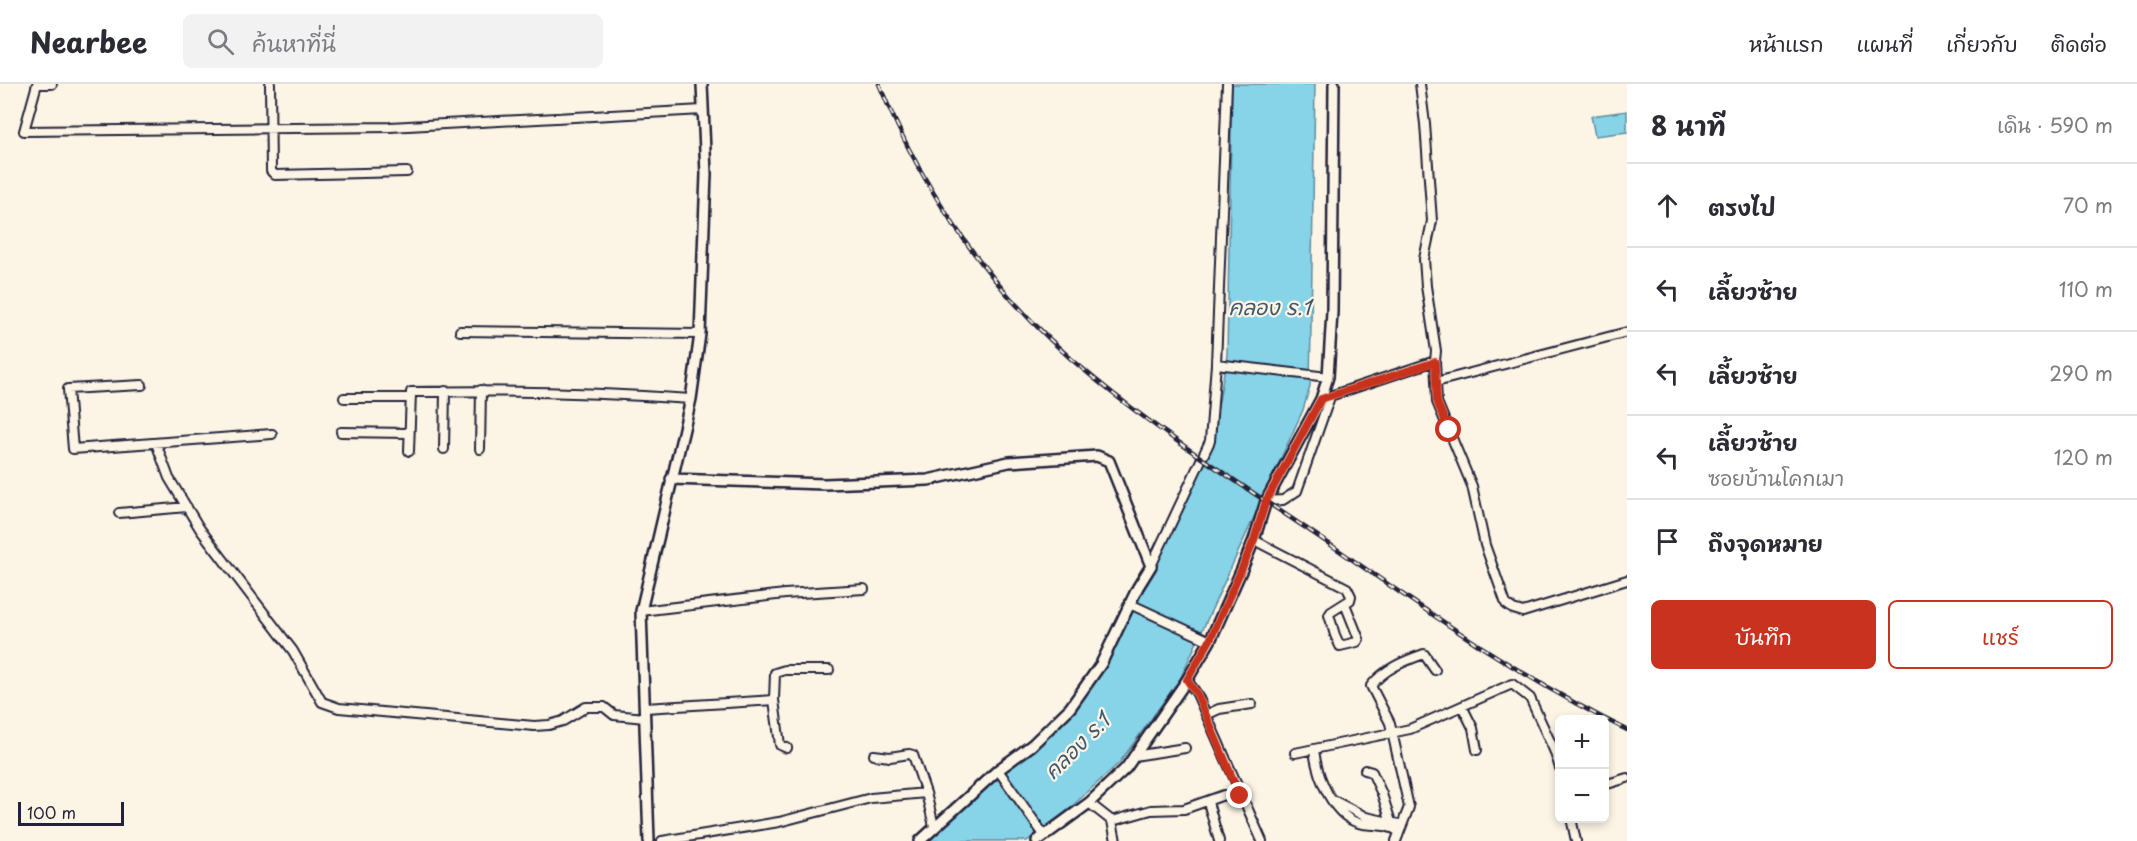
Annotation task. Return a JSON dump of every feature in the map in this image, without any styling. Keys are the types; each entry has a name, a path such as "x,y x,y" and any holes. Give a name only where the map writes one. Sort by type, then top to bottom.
{"street":[{"path":"52,84 37,84 24,131 390,127 703,110"},
{"path":"270,84 271,171 275,175 407,172"},
{"path":"649,841 641,611 691,399 700,334 706,174 702,84"},
{"path":"920,841 998,770 1032,745 1070,708 1101,664 1134,605 1210,441 1216,364 1227,84"},
{"path":"1266,501 1283,500 1297,491 1325,398 1332,312 1335,84"},
{"path":"1420,84 1432,221 1424,259 1436,351 1437,402 1472,486 1485,545 1506,604 1523,612 1627,580"},
{"path":"460,331 700,334"},
{"path":"1436,382 1627,332"},
{"path":"998,770 1041,838 1089,803 1126,768 1187,680 1254,540 1266,501 1325,398 1435,362"},
{"path":"1216,364 1328,377"},
{"path":"142,385 68,389 73,449 272,434"},
{"path":"409,451 411,392 481,390 591,392 691,399"},
{"path":"480,449 481,390"},
{"path":"444,449 445,391"},
{"path":"344,398 411,398"},
{"path":"341,432 408,434"},
{"path":"156,443 169,478 200,528 293,651 322,702 339,708 526,726 556,723 586,707 604,707 614,715 774,699"},
{"path":"671,479 825,484 928,480 1009,462 1097,456 1109,461 1151,566"},
{"path":"119,513 187,507"},
{"path":"1254,540 1345,586 1351,596 1346,604 1329,615 1339,646 1342,647 1357,642 1359,639 1346,604"},
{"path":"641,611 785,594 864,589"},
{"path":"1134,605 1206,639"},
{"path":"1396,841 1409,807 1390,723 1371,686 1378,676 1424,654 1435,670"},
{"path":"788,748 780,745 774,699 775,673 778,671 829,670"},
{"path":"1187,680 1197,694 1240,796 1262,841"},
{"path":"1295,753 1410,729 1512,684 1530,698 1555,753"},
{"path":"1206,715 1219,709 1252,704"},
{"path":"1462,706 1473,728 1477,750"},
{"path":"1134,756 1185,748"},
{"path":"1314,750 1318,771 1346,818 1362,824 1401,828"},
{"path":"874,755 880,757 913,755 934,826"},
{"path":"1365,770 1372,772 1391,822"},
{"path":"1609,783 1627,778"},
{"path":"662,841 779,822 871,798 926,793"},
{"path":"1112,821 1151,810 1184,809 1224,795 1240,796"},
{"path":"1332,798 1339,804 1366,817 1391,822 1401,828"},
{"path":"1208,802 1219,841"},
{"path":"1089,803 1112,821 1116,841"},
{"path":"1572,823 1576,841"}],"water":[{"name":"คลอง ร.1","path":"1232,84 1315,84 1310,386 1303,410 1180,679 1120,762 1068,810 1027,841 927,841 996,777 1058,728 1107,658 1207,445 1218,407 1227,355"},
{"path":"1627,111 1627,132 1595,136 1591,116"}],"railway":[{"path":"879,84 919,168 942,207 996,282 1060,349 1123,401 1181,444 1439,619 1550,689 1627,730"}],"route":[{"path":"1240,796 1197,694 1187,680 1210,640 1242,568 1254,540 1266,501 1321,399 1435,362 1437,402 1449,430"}]}
